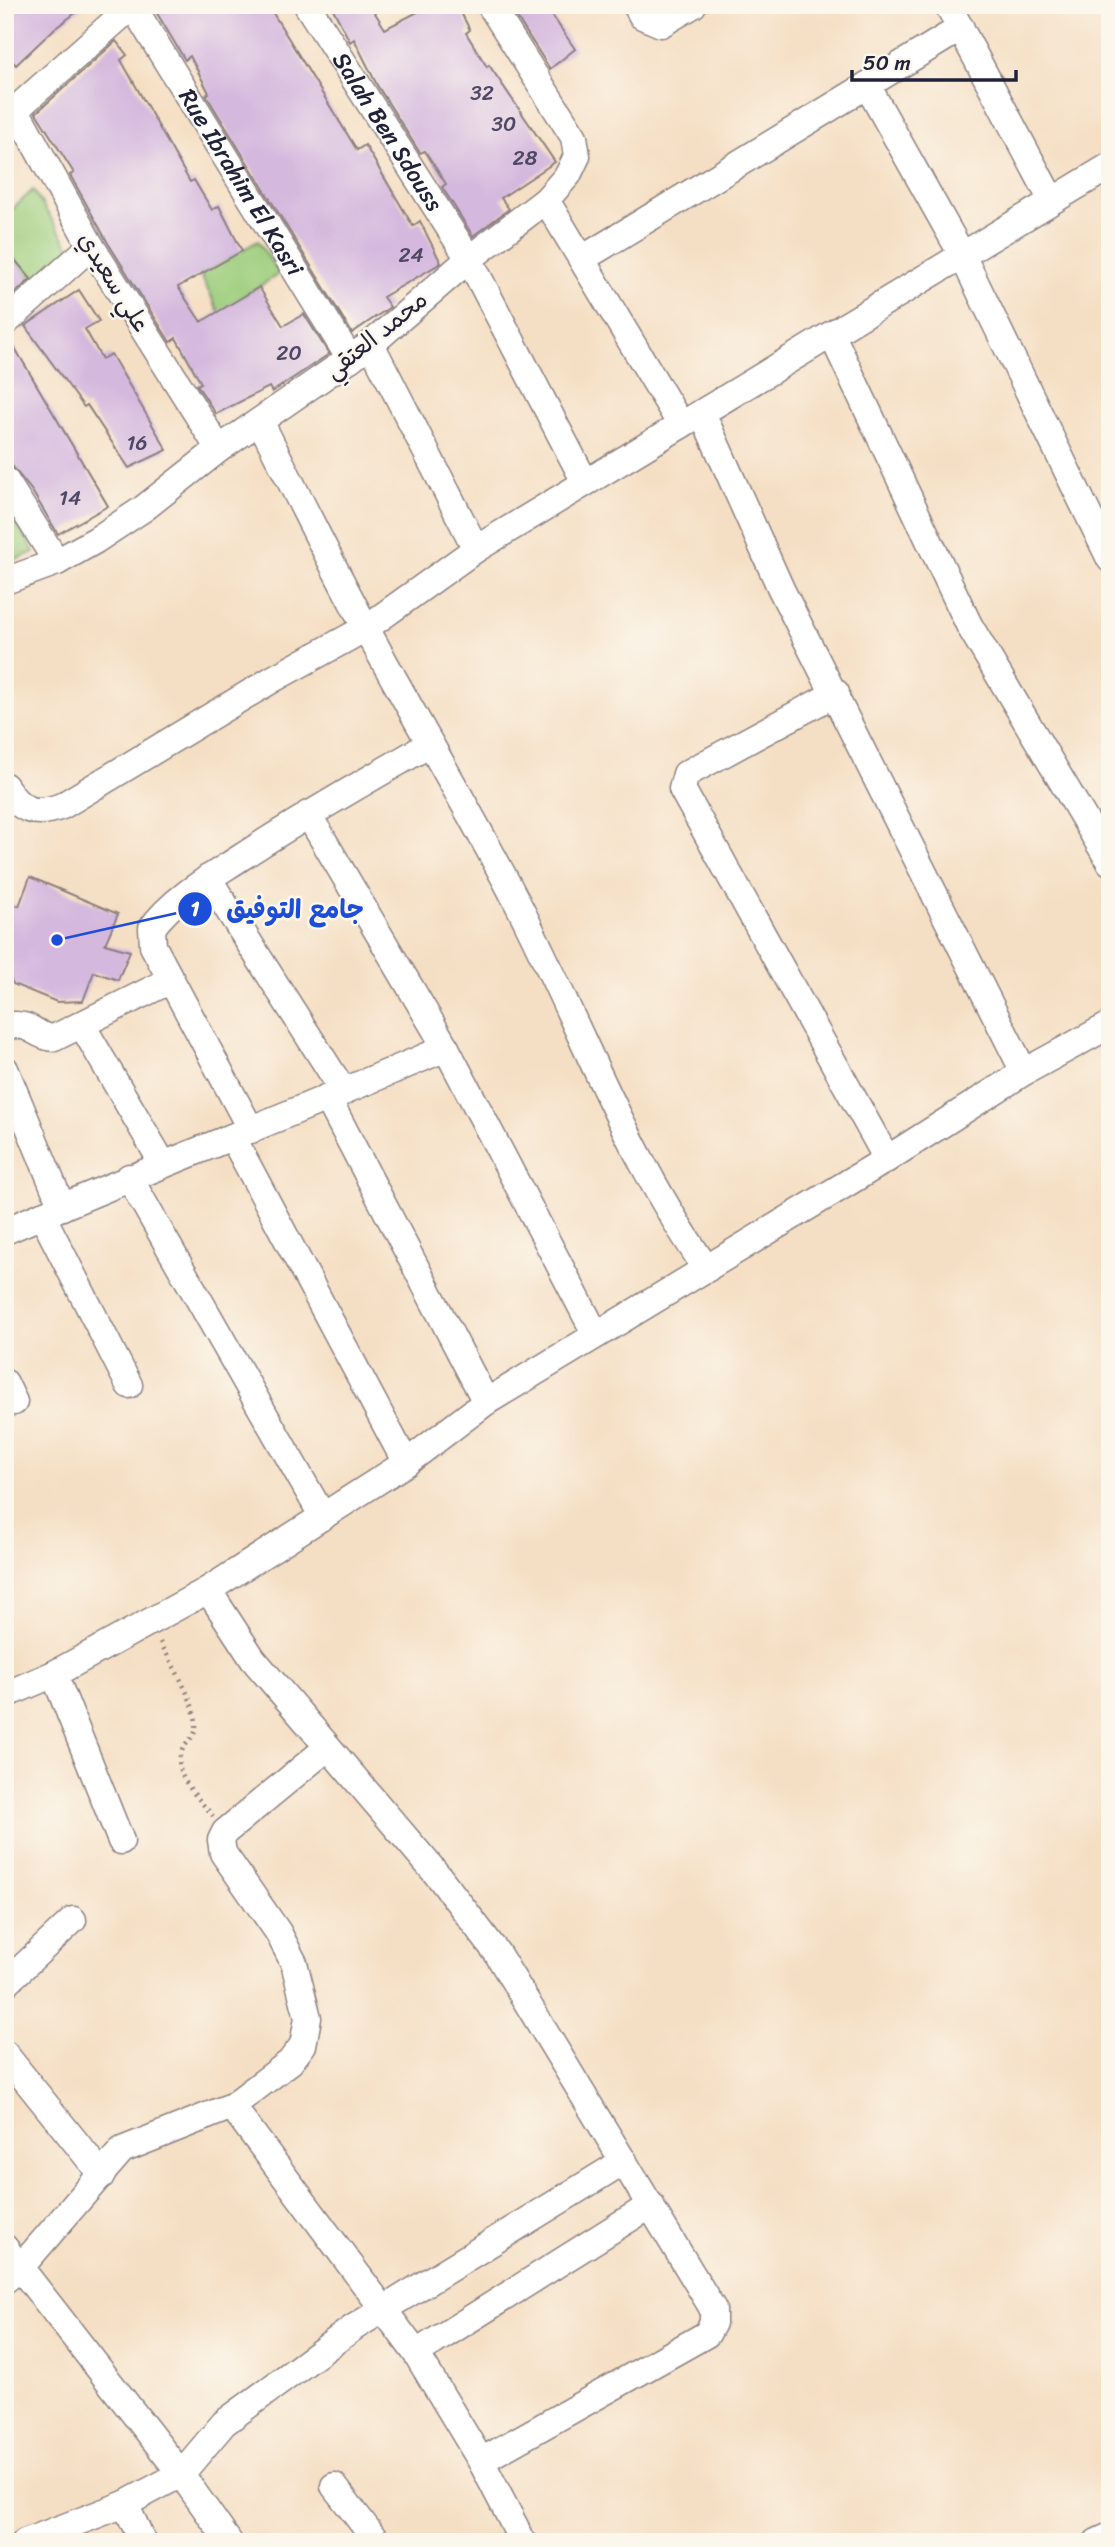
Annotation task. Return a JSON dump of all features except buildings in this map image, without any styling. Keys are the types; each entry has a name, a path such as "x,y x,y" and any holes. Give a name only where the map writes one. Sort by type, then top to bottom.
{"street":[{"path":"11,114 133,5"},
{"name":"Rue Ibrahim El Kasri","path":"133,5 360,351 476,549"},
{"name":"Salah Ben Sdouss","path":"307,5 468,259 585,482"},
{"name":"محمد العتقي","path":"5,581 57,562 142,509 219,449 261,423 360,351 468,259 546,200 568,175 578,156 574,136 490,5"},
{"path":"636,5 642,16 661,24 692,5"},
{"path":"582,258 867,85 955,16 1051,199"},
{"path":"867,85 961,253 1110,559"},
{"name":"علي سعيدي","path":"11,114 91,247 219,449"},
{"path":"5,786 19,806 31,812 45,813 62,806 273,679 366,628 476,549 831,335 961,253 1110,166"},
{"path":"546,200 691,419 835,693 1024,1072"},
{"path":"5,323 91,247"},
{"path":"831,335 969,625 1110,862"},
{"path":"261,423 366,628 500,869 551,969 636,1152 678,1228 706,1269"},
{"path":"5,480 57,562"},
{"path":"835,693 686,774 682,789 887,1160"},
{"path":"406,1463 242,1134 153,946 152,928 164,914 208,878 308,814 430,744"},
{"path":"308,814 446,1048 596,1335"},
{"path":"208,878 336,1094 486,1402"},
{"path":"5,1026 27,1026 54,1038 171,980"},
{"path":"82,1025 163,1164"},
{"path":"5,1695 54,1674 208,1590 406,1463 486,1402 887,1160 1024,1072 1110,1025"},
{"path":"5,1231 129,1177 242,1134 446,1048"},
{"path":"5,1069 52,1211 129,1385"},
{"path":"129,1177 323,1517"},
{"path":"208,1590 253,1659 440,1878 497,1954 713,2309 713,2323 706,2333 481,2461"},
{"path":"54,1674 121,1842"},
{"path":"229,2542 181,2474 10,2265 102,2175 122,2150 232,2106 290,2062 303,2045 308,2018 294,1964 278,1932 223,1853 221,1840 225,1832 327,1748"},
{"path":"5,1984 74,1920"},
{"path":"5,2054 102,2175"},
{"path":"232,2106 416,2353 481,2461 523,2542"},
{"path":"25,2542 125,2504 181,2474 224,2423 382,2308 624,2161"},
{"path":"416,2353 651,2205"},
{"path":"334,2486 377,2542"},
{"path":"125,2504 143,2542"},
{"path":"1097,2542 1110,2536"}],"path":[{"path":"149,1623 175,1669 195,1720 194,1735 180,1754 180,1772 225,1832"}],"green space":[{"path":"33,190 72,251 33,282 5,248 5,216"},
{"path":"258,241 279,274 219,312 200,274"},
{"path":"18,524 34,552 5,564 5,530"}],"place":[{"name":"جامع التوفيق","path":"57,940"}]}
